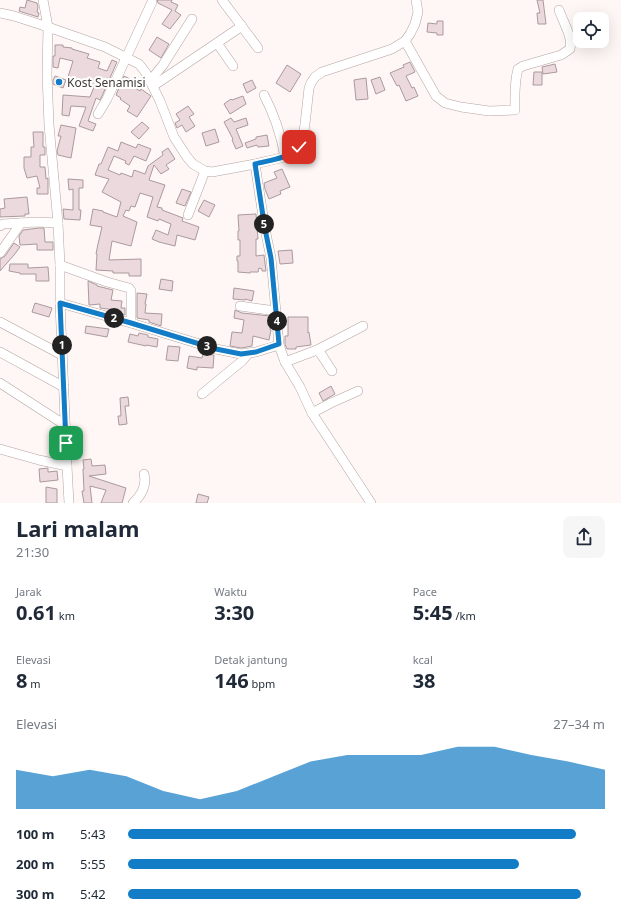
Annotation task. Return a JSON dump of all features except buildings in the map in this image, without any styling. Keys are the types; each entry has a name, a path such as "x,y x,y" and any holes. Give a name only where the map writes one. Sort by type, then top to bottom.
{"street":[{"path":"43,0 48,27 47,74 49,118 58,223 69,503"},
{"path":"222,0 258,48"},
{"path":"0,13 48,27 105,47 139,64 143,68 160,101 174,137 187,157 193,164 205,171 212,172 284,157 299,147 306,124 309,88 315,77 322,72 392,49 405,41 417,18 418,12 416,0"},
{"path":"98,114 107,99 152,2"},
{"path":"405,41 436,96 445,103 489,111 515,110 515,79 518,69 523,66 561,55 570,49 570,38 559,10"},
{"path":"151,83 192,19"},
{"path":"151,83 242,26"},
{"path":"217,43 233,66"},
{"path":"264,95 277,126 284,157"},
{"path":"255,164 271,258 279,344 285,362 300,387 312,413 371,503"},
{"path":"188,215 205,171"},
{"path":"0,226 3,224 21,223 58,223"},
{"path":"0,253 21,223"},
{"path":"60,265 107,282 129,288 131,291 131,323"},
{"path":"60,303 216,349 241,354 256,352 279,344"},
{"path":"240,306 276,311"},
{"path":"0,322 62,355"},
{"path":"285,362 317,350 363,326"},
{"path":"317,350 332,371"},
{"path":"0,352 64,387"},
{"path":"202,394 248,354"},
{"path":"0,383 65,425"},
{"path":"312,413 358,391"},
{"path":"0,449 67,466"},
{"path":"133,503 143,492 145,486 144,474"}],"place":[{"name":"Kost Senamisi","path":"59,82"}],"route":[{"path":"66,443 60,303 216,349 241,354 256,352 279,344 271,258 255,164 284,157 299,147"}]}
